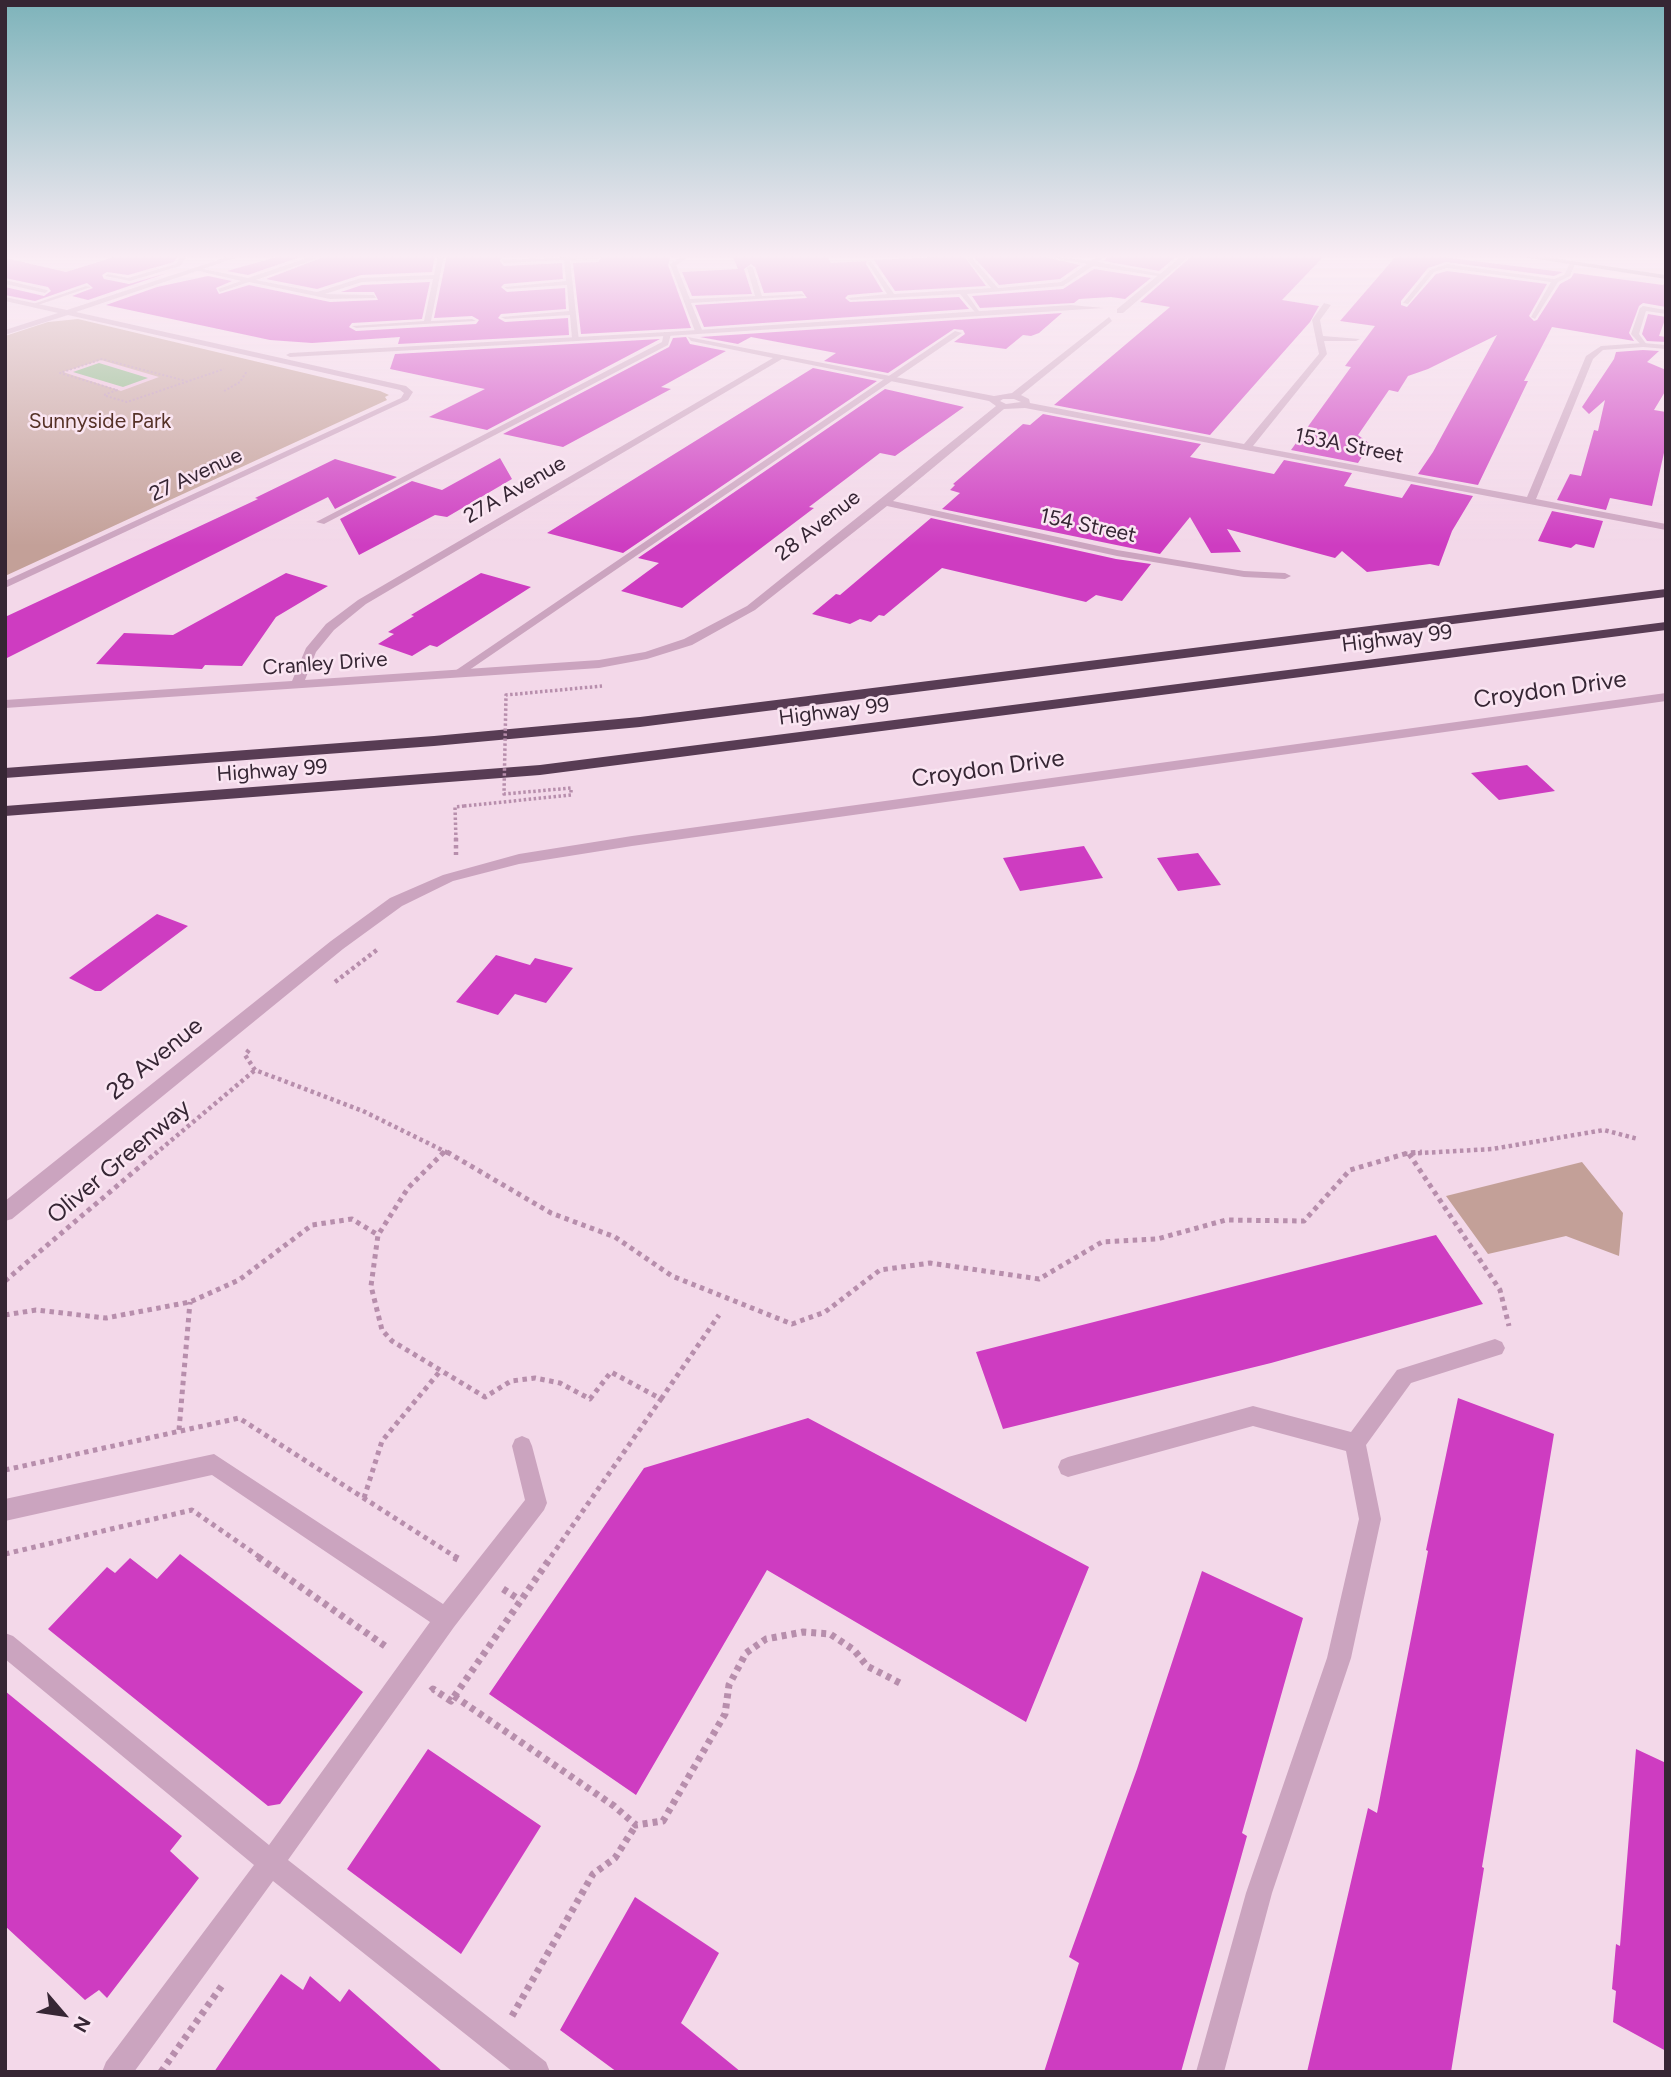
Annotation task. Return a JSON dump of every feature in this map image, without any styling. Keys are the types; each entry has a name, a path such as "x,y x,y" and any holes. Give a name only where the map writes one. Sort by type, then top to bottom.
{"highway":[{"name":"Highway 99","path":"5,773 341,749 640,722 1666,593"},
{"name":"Highway 99","path":"5,811 540,770 1666,626"}],"street":[{"path":"250,352 269,356 343,352"},
{"path":"755,352 1014,408 1025,405 1024,399 1014,396"},
{"path":"997,403 1014,396 1068,352"},
{"path":"1247,447 1323,352"},
{"path":"1531,500 1590,358 1597,352"},
{"name":"27 Avenue","path":"5,585 404,400 409,392 403,388 269,356"},
{"name":"27A Avenue","path":"297,685 310,651 330,628 362,602 780,357"},
{"name":"28 Avenue","path":"647,655 688,642 751,608 885,502 997,403"},
{"name":"153A Street","path":"1025,405 1666,527"},
{"name":"154 Street","path":"885,502 1117,553 1244,574 1285,576"},
{"name":"Cranley Drive","path":"5,704 455,675 599,664 647,655"},
{"name":"Croydon Drive","path":"337,945 396,902 448,878 519,859 1666,697"},
{"name":"28 Avenue","path":"5,1213 337,945"}],"lane":[{"path":"321,522 649,352"},
{"path":"455,675 929,352"},
{"path":"1210,2072 1259,1893 1339,1658 1370,1519 1355,1443 1404,1376 1495,1348"},
{"path":"1069,1467 1253,1416 1355,1443"},
{"path":"116,2072 271,1863 446,1619 536,1503 522,1446"},
{"path":"5,1510 214,1464 446,1619"},
{"path":"5,1644 271,1863 536,2072"}],"path":[{"path":"187,381 102,359 60,373 117,390 104,395 127,402 224,369"},
{"path":"224,391 240,382 247,369"},
{"path":"464,806 571,795 570,788 504,794 506,695 601,686"},
{"path":"251,1048 246,1055 255,1070 363,1111 445,1151 551,1213 615,1237 672,1276 792,1324 825,1312 880,1270 930,1263 1040,1279 1102,1241 1157,1239 1226,1220 1304,1221 1350,1170 1408,1153 1492,1149 1604,1130 1639,1139"},
{"name":"Oliver Greenway","path":"5,1281 255,1070"},
{"path":"392,1341 382,1329 371,1286 378,1235 408,1188 445,1151"},
{"path":"1408,1153 1500,1290 1511,1331 1495,1348"},
{"path":"5,1315 36,1310 106,1318 190,1302 239,1280 313,1225 352,1219 378,1235"},
{"path":"179,1430 190,1302"},
{"path":"660,1399 719,1315"},
{"path":"364,1497 383,1441 441,1370"},
{"path":"5,1554 192,1510 386,1646"},
{"path":"498,2041 593,1874 615,1858 636,1825 663,1821 724,1714 729,1685 746,1653 766,1639 803,1632 830,1634 854,1650 867,1666 900,1683"},
{"path":"454,1696 614,1806 636,1825"}],"green space":[{"name":"Sunnyside Park","path":"5,352 216,352 389,395 385,397 387,400 5,576"},
{"path":"1582,1162 1623,1213 1619,1256 1566,1236 1488,1254 1446,1196"}],"shaded area":[{"path":"101,360 159,377 121,391 63,372"},
{"path":"99,363 148,378 123,387 73,372"}],"building":[{"path":"635,352 487,430 429,417 485,389 390,369 395,354"},
{"path":"660,352 724,352 661,387 671,389 563,447 503,434"},
{"path":"830,352 920,352 888,373 824,361 836,353"},
{"path":"1117,352 1284,352 1210,435 1054,405"},
{"path":"1356,352 1463,352 1408,376 1398,392 1389,390 1358,435 1370,444 1358,463 1291,450 1351,367 1345,366"},
{"path":"1488,352 1539,352 1478,485 1418,474 1433,452"},
{"path":"1616,352 1658,352 1647,362 1666,370 1666,390 1654,410 1666,412 1666,444 1652,506 1610,498 1606,510 1557,500 1570,474 1581,476 1594,430 1598,431 1605,400 1589,414 1582,407"},
{"path":"813,368 877,381 623,553 547,533"},
{"path":"885,389 964,407 895,456 880,453 809,507 814,508 682,608 621,591 659,563 638,558"},
{"path":"1043,414 1201,444 1190,457 1274,474 1284,460 1352,473 1344,486 1402,498 1411,484 1473,496 1452,531 1439,566 1430,564 1367,572 1342,551 1335,558 1227,529 1241,552 1211,553 1190,517 1160,554 942,509 960,493 950,490 955,485 953,484 1023,424 1030,425"},
{"path":"500,458 512,479 447,517 435,515 359,555 340,519 412,481 442,490"},
{"path":"335,459 397,477 335,509 328,497 5,659 5,617 258,499 255,498"},
{"path":"1552,511 1603,521 1594,548 1576,544 1571,548 1538,541"},
{"path":"931,518 1116,559 1151,564 1122,601 1096,595 1086,602 942,568 884,616 879,615 871,622 860,619 850,624 812,614 836,594 840,595"},
{"path":"286,573 328,586 276,617 242,666 205,665 202,669 96,664 124,633 173,635"},
{"path":"481,573 531,587 437,647 430,645 412,656 378,644 394,634 388,632 414,616 411,615"},
{"path":"1527,765 1555,791 1499,800 1471,773"},
{"path":"1084,846 1103,878 1020,891 1003,858"},
{"path":"1198,853 1221,885 1178,891 1157,858"},
{"path":"157,914 188,926 101,991 95,991 69,978"},
{"path":"496,955 530,965 535,958 573,968 546,1003 515,994 498,1015 456,1002"},
{"path":"1436,1235 1483,1304 1271,1363 1003,1429 976,1352"},
{"path":"1458,1398 1554,1434 1451,2072 1307,2072 1368,1808 1377,1813 1428,1551 1426,1550"},
{"path":"808,1418 1089,1567 1026,1722 767,1570 636,1795 489,1694 644,1468"},
{"path":"180,1554 363,1692 280,1804 268,1806 48,1629 107,1567 115,1573 130,1558 157,1579"},
{"path":"1202,1571 1303,1618 1242,1833 1247,1836 1181,2072 1044,2072 1079,1963 1069,1957 1137,1769"},
{"path":"5,1691 182,1836 170,1851 199,1878 107,1998 99,1990 85,2000 5,1926"},
{"path":"428,1749 541,1826 461,1954 347,1869"},
{"path":"1636,1749 1666,1763 1666,2051 1613,2022 1616,1991 1612,1989 1616,1944 1620,1946"},
{"path":"635,1897 719,1953 681,2023 741,2072 617,2072 560,2030"},
{"path":"281,1974 303,1990 310,1976 340,2002 349,1989 443,2072 214,2072"}]}
